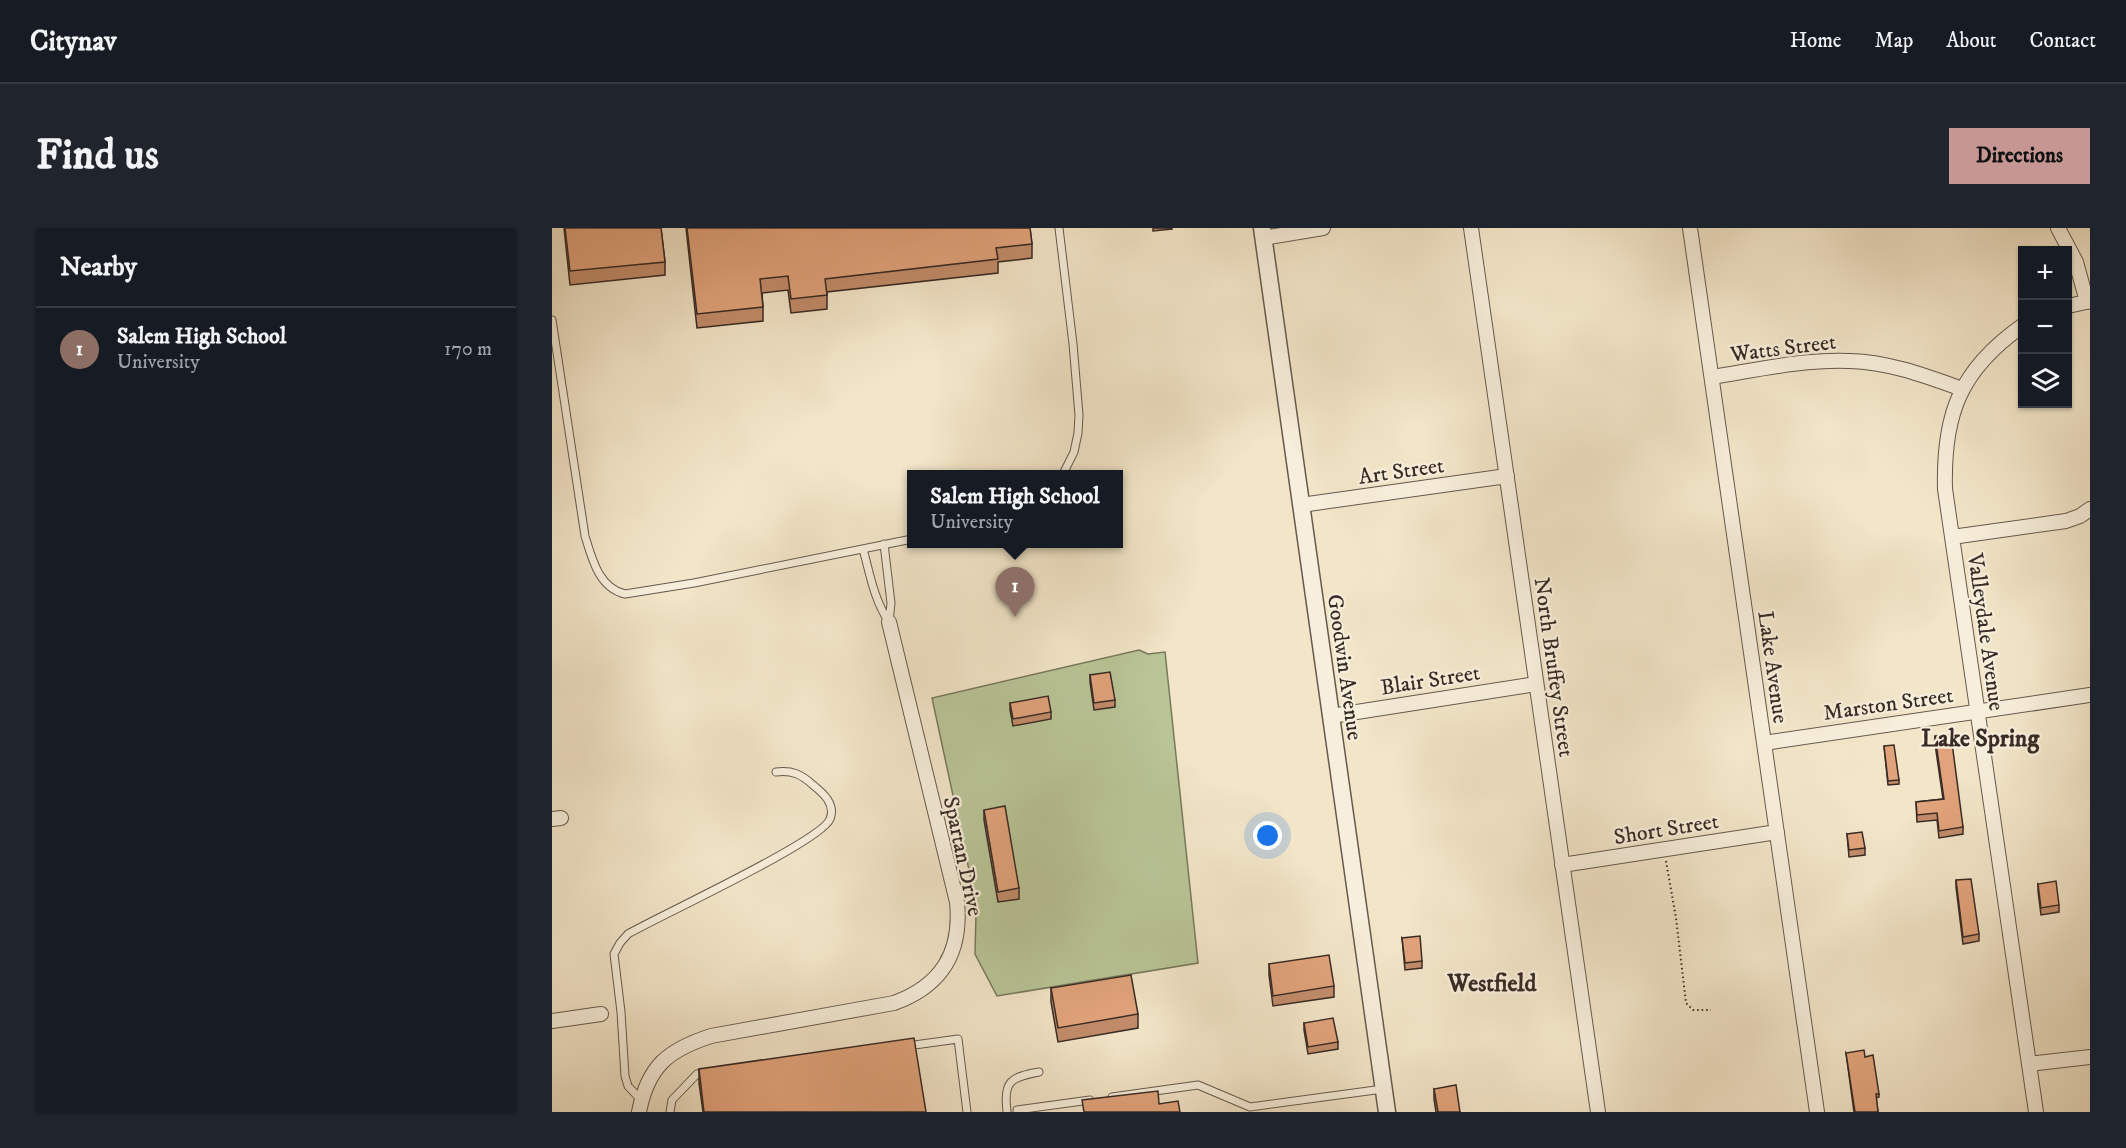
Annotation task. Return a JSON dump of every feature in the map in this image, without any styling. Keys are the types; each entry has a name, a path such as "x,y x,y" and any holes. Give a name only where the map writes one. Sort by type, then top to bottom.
{"street":[{"path":"1263,233 1323,228"},
{"name":"North Bruffey Street","path":"1471,228 1598,1112"},
{"name":"Lake Avenue","path":"1690,228 1817,1112"},
{"path":"2058,228 2076,262 2089,302 2072,305"},
{"name":"Goodwin Avenue","path":"1263,233 1387,1112"},
{"name":"Valleydale Avenue","path":"2018,329 1994,348 1962,389 1951,417 1945,462 1945,489 2036,1112"},
{"name":"Watts Street","path":"1712,376 1796,364 1852,360 1910,371 1962,389"},
{"name":"Art Street","path":"1301,505 1507,476"},
{"path":"1952,537 2066,521 2090,509"},
{"name":"Spartan Drive","path":"640,1106 649,1080 656,1069 665,1059 686,1044 711,1036 894,1003 907,998 932,981 944,968 957,936 957,903 889,622"},
{"name":"Blair Street","path":"1330,716 1536,684"},
{"name":"Marston Street","path":"1764,743 2090,694"},
{"name":"Short Street","path":"1562,865 1777,832"},
{"path":"552,1021 601,1014"},
{"path":"2029,1064 2090,1058"}],"lane":[{"path":"1059,228 1079,415 1074,452 1065,470"},
{"path":"552,320 585,536 590,555 600,577 608,587 624,594 694,583 907,540"},
{"path":"884,544 891,603 889,622"},
{"path":"863,549 875,594 889,622"},
{"name":"Spartan Drive","path":"640,1106 624,1076 621,1012 614,954 628,934 763,864 828,824 832,808 830,802 820,791 797,773 776,772"},
{"path":"899,1047 958,1039 967,1112"},
{"path":"669,1112 672,1100 697,1074 709,1072"},
{"path":"1039,1072 1018,1076 1009,1083 1005,1095 1005,1112 1096,1099"},
{"path":"1108,1097 1198,1085 1251,1109 1384,1089"}],"path":[{"path":"1664,849 1676,918 1686,1003 1693,1010 1711,1010"}],"green space":[{"path":"1139,650 1148,654 1165,652 1198,963 997,996 975,954 974,893 932,698"}],"building":[{"path":"565,228 661,228 665,262 570,271"},
{"path":"687,228 1030,228 1032,244 996,248 998,259 825,279 827,295 791,299 788,276 760,279 763,307 697,314"},
{"path":"1110,672 1115,700 1094,703 1090,675"},
{"path":"1048,696 1051,712 1013,719 1010,703"},
{"path":"1951,735 1963,827 1939,831 1937,813 1917,815 1916,802 1944,799 1935,736"},
{"path":"1894,745 1899,780 1888,781 1884,746"},
{"path":"1005,806 1019,888 998,892 984,810"},
{"path":"1862,832 1865,848 1849,850 1847,834"},
{"path":"1971,879 1979,934 1963,937 1956,880"},
{"path":"2056,881 2059,905 2041,908 2038,884"},
{"path":"1420,936 1422,961 1405,963 1402,938"},
{"path":"1329,955 1334,986 1273,996 1269,964"},
{"path":"1131,975 1138,1014 1058,1028 1051,988"},
{"path":"1333,1018 1338,1042 1308,1047 1304,1023"},
{"path":"914,1038 926,1112 704,1112 699,1069"},
{"path":"1864,1050 1865,1057 1873,1055 1879,1094 1876,1094 1878,1112 1855,1112 1846,1053"},
{"path":"1456,1085 1460,1112 1438,1112 1434,1089"},
{"path":"1158,1091 1159,1104 1178,1101 1180,1112 1084,1112 1082,1100"}],"place":[{"name":"Salem High School","path":"1015,617"}],"district":[{"name":"Lake Spring","path":"1980,738"},
{"name":"Westfield","path":"1492,983"}]}
